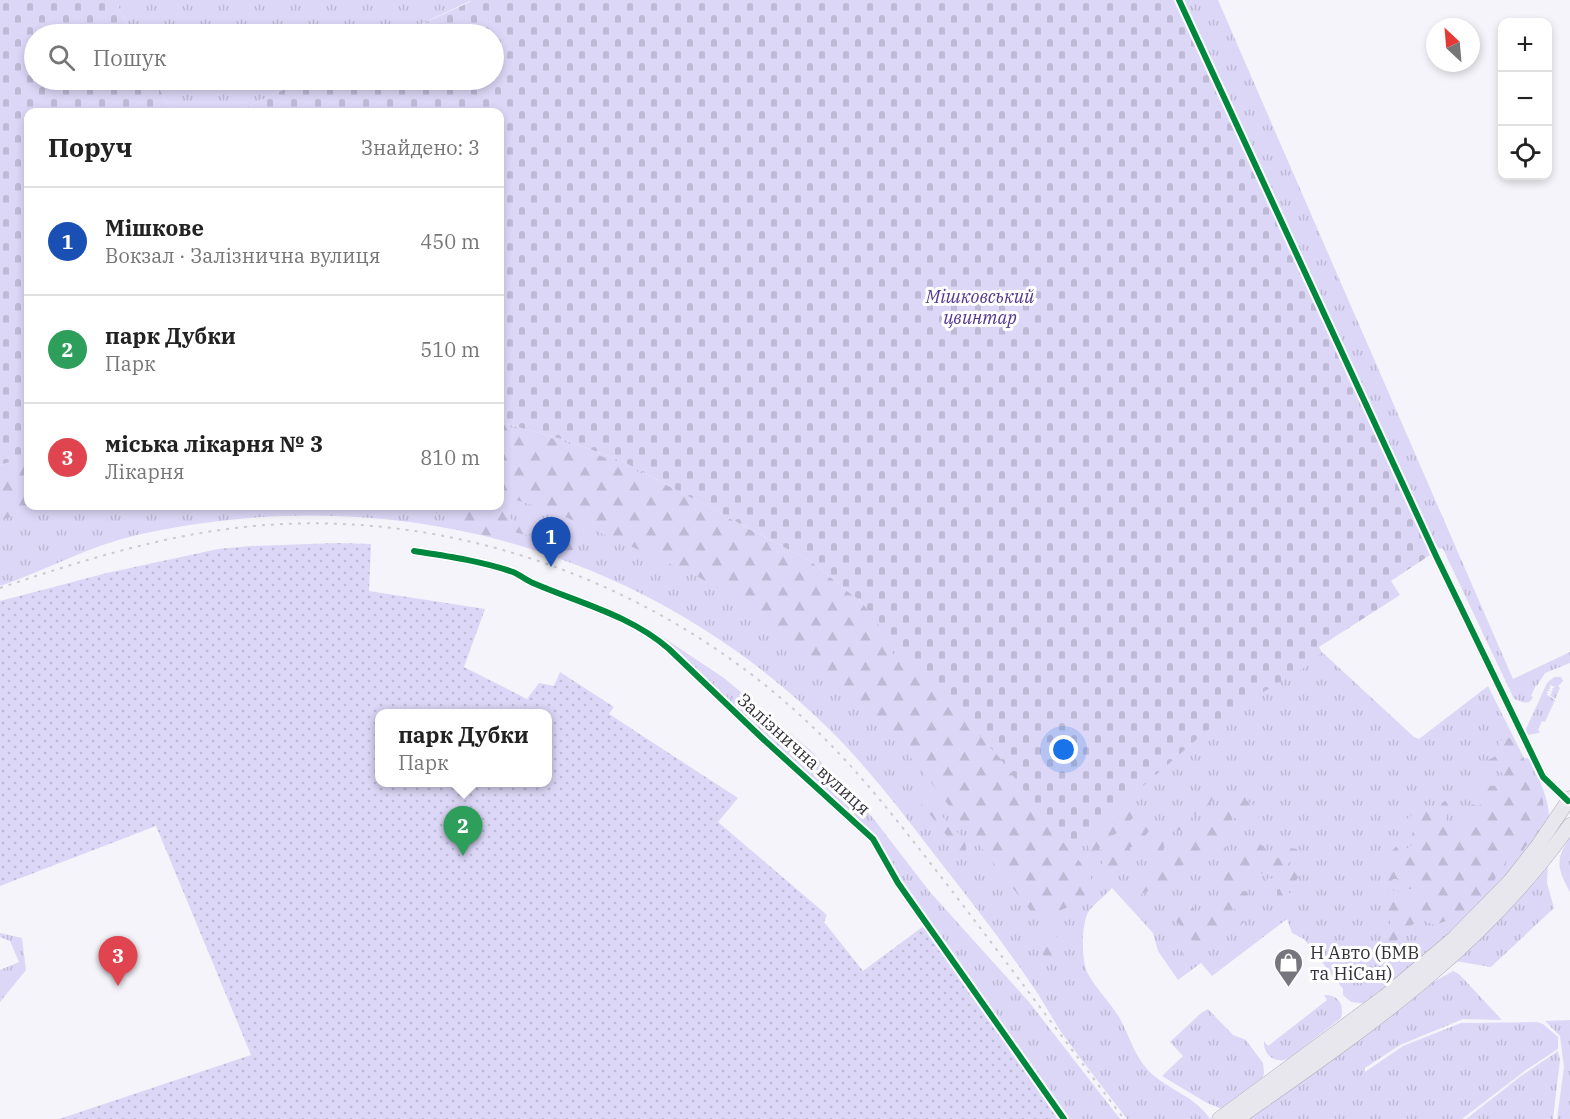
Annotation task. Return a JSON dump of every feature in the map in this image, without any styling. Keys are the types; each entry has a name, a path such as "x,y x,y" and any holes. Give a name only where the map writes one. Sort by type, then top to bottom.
{"main road":[{"path":"1219,1119 1384,997 1453,939 1510,881 1569,800"},
{"path":"1237,1119 1378,1018 1439,970 1503,908 1570,825"}],"street":[{"path":"1179,0 1437,558 1543,777 1569,800"},
{"name":"Залізнична вулиця","path":"414,551 512,572 613,615 661,642 873,839 898,883 1064,1119"}],"green space":[{"path":"0,0 115,0 127,24 24,24 24,90 160,90 169,108 24,108 24,457 0,465"},
{"path":"115,0 470,1 421,24 127,24"},
{"name":"Мішковський цвинтар","path":"469,0 1176,0 1430,555 1391,581 1400,595 1319,647 1322,652 1305,667 1225,715 1069,850 999,757 907,657 865,605 812,562 622,461 565,440 504,423 504,108 244,108 283,90 504,90 504,24 422,24 470,2"},
{"path":"1183,0 1218,0 1513,679 1570,652 1570,663 1545,673 1536,685 1529,702 1514,699 1443,549 1437,548"},
{"path":"160,90 283,90 244,108 169,108"},
{"path":"504,423 565,440 622,461 812,562 865,605 1224,715 1322,652 1414,737 1419,739 1488,686 1524,758 1529,758 1536,773 1545,796 1549,821 1490,900 1370,1004 1351,1002 1343,995 1343,989 1304,939 1292,933 1287,919 1212,976 1201,963 1178,980 1158,951 1153,933 1112,888 1086,916 1083,952 1088,974 1116,1013 1146,1068 1159,1080 1198,1105 1210,1119 1127,1119 1064,1036 1001,941 859,760 831,731 758,667 680,615 597,573 510,543 419,523 326,516 232,520 137,535 102,545 0,586 0,465 24,457 24,510 504,510"},
{"path":"504,425 565,442 621,464 675,489 813,564 863,604 888,638 893,654 907,656 1000,756 1089,874 1093,883 1092,891 1064,909 1046,914 1033,914 881,722 857,703 787,636 735,598 693,574 554,512 504,496"},
{"path":"24,458 24,510 35,510 0,520 0,466"},
{"path":"504,503 511,519 533,529 534,532 527,535 513,532 514,536 526,542 527,545 455,528 453,526 460,521 459,519 446,517 430,510 504,510"},
{"path":"561,523 580,533 581,538 576,549 559,550 544,541 543,530"},
{"path":"337,543 371,544 369,591 485,609 464,667 527,699 539,683 554,686 560,672 614,707 609,714 738,798 718,822 827,915 824,922 863,971 925,925 1060,1119 59,1119 251,1055 156,826 0,886 0,601 107,573 218,549"},
{"path":"661,636 724,678 810,750 873,818 930,892 1029,1002 1120,1119 1067,1119 900,882 875,838 659,639"},
{"path":"1554,677 1561,677 1563,681 1558,686 1560,688 1555,699 1550,695 1555,687 1550,685 1548,689 1550,691 1547,691 1548,694 1546,694 1555,700 1545,722 1542,721 1539,733 1527,735 1526,729 1547,683"},
{"path":"1512,738 1521,757 1531,767 1543,801 1544,812 1540,827 1520,854 1505,857 1506,865 1497,875 1488,892 1472,909 1464,915 1434,925 1423,920 1418,921 1405,930 1394,944 1388,944 1386,933 1390,920 1382,896 1391,890 1398,891 1402,901 1408,902 1417,895 1416,890 1403,888 1397,879 1393,879 1390,886 1383,882 1390,853 1397,846 1408,848 1413,844 1414,827 1408,826 1400,833 1395,826 1410,817 1421,805 1433,813 1438,813 1442,803 1447,800 1449,804 1446,820 1459,827 1463,826 1470,815 1469,807 1472,804 1478,806 1483,803 1479,795 1470,788 1470,783 1476,780 1494,786 1504,782 1505,776 1501,772 1488,773 1481,768 1484,762 1496,756 1499,741"},
{"path":"918,788 926,792 945,820 965,842 966,852 959,851 920,802 916,794"},
{"path":"1208,788 1212,788 1213,799 1204,809 1192,816 1184,832 1178,830 1170,833 1160,855 1152,857 1146,855 1141,846 1143,842 1150,840 1154,834 1181,815 1193,798"},
{"path":"1238,793 1244,795 1246,800 1258,809 1259,817 1251,822 1232,818 1217,840 1204,847 1198,855 1182,866 1186,878 1181,882 1172,882 1143,893 1137,901 1125,898 1125,894 1131,891 1137,883 1151,880 1158,872 1161,861 1172,857 1180,847 1199,836 1203,826 1226,809"},
{"path":"1134,807 1137,811 1136,815 1123,829 1105,840 1099,851 1145,818 1152,820 1153,826 1142,840 1130,848 1131,861 1119,864 1108,872 1100,867 1104,857 1096,858 1085,842 1075,841 1084,831 1088,838 1093,838 1100,828"},
{"path":"1570,837 1570,892 1562,877 1560,858"},
{"path":"1254,839 1266,849 1272,859 1278,858 1291,848 1297,849 1298,853 1288,864 1299,875 1295,884 1288,891 1294,898 1279,909 1276,909 1274,904 1281,884 1260,890 1265,881 1281,877 1283,873 1281,869 1263,874 1257,871 1231,887 1225,887 1215,881 1222,870 1220,864 1223,843 1226,848 1225,862 1229,863 1234,860 1235,851 1247,840"},
{"path":"1548,864 1547,883 1554,908 1491,967 1455,961"},
{"path":"1243,891 1248,894 1244,906 1230,910 1222,918 1228,920 1241,918 1244,922 1238,928 1227,925 1216,932 1211,931 1206,924 1210,916"},
{"path":"1188,901 1196,914 1197,928 1206,937 1203,947 1190,958 1183,956 1181,950 1195,944 1195,941 1188,936 1187,931 1177,922 1171,911 1174,906"},
{"path":"1049,928 1058,939 1057,958 1047,958 1036,945 1036,934"},
{"path":"0,933 22,938 26,970 0,1002 0,970 19,962 10,941 0,937"},
{"path":"1453,971 1459,974 1502,1020 1463,1019 1400,1045 1365,1068 1365,1072 1403,1046 1461,1023 1537,1022 1543,1024 1558,1037 1558,1049 1526,1070 1462,1119 1244,1119 1426,986"},
{"path":"1324,995 1337,998 1342,1009 1341,1018 1288,1059 1279,1060 1271,1057 1264,1046 1264,1041 1268,1046 1327,1000"},
{"path":"1208,1009 1233,1035 1246,1040 1263,1063 1264,1073 1261,1084 1222,1109 1207,1103 1162,1076 1183,1056 1170,1042"},
{"path":"1570,1020 1570,1119 1557,1119 1564,1067 1560,1036 1545,1021"},
{"path":"1558,1051 1560,1060 1553,1119 1466,1119 1521,1076"}],"railway":[{"path":"0,588 94,558 189,535 254,526 333,524 411,530 488,546 563,570 635,602 703,641 767,687 842,756 949,887 1124,1119"}],"cycle path":[{"path":"1179,0 1437,558 1543,777 1568,801"},
{"path":"414,551 476,562 513,572 533,583 621,618 654,637 669,649 873,839 898,883 1064,1119"}],"place":[{"name":"Мішкове","path":"551,567"},
{"name":"парк Дубки","path":"463,856"},
{"name":"міська лікарня № 3","path":"118,986"},
{"name":"Н Авто (БМВ та НіСан)","path":"1289,988"}]}
